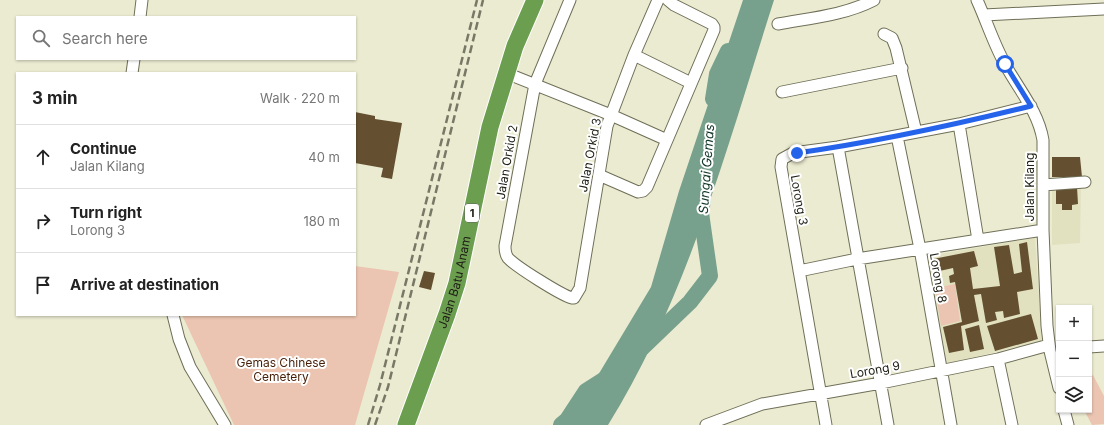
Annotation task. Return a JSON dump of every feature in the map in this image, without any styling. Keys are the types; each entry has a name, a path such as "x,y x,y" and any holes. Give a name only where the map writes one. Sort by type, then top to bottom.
{"highway":[{"name":"Jalan Batu Anam","path":"406,425 457,283 490,127 515,46 535,0"}],"street":[{"path":"140,16 142,0"},
{"name":"Jalan Orkid 2","path":"570,0 535,84 505,252 513,262 569,297 574,298"},
{"name":"Jalan Orkid 3","path":"574,298 580,288 607,126 634,55 658,0"},
{"path":"598,175 633,190 643,192 650,183 714,27 712,24 674,5 668,0"},
{"path":"778,24 847,11 860,7 874,0"},
{"name":"Jalan Kilang","path":"977,0 1005,64 1037,116 1043,136 1043,230 1053,349 1057,377"},
{"path":"984,15 1104,9"},
{"path":"884,34 892,38 894,41 902,68 916,132"},
{"path":"634,55 691,83"},
{"path":"132,72 134,60"},
{"path":"782,92 902,68"},
{"path":"506,73 611,115 667,140"},
{"name":"Lorong 3","path":"826,425 781,163 782,159 789,154 838,147 958,124 1031,106"},
{"path":"958,124 978,240"},
{"name":"Lorong 8","path":"897,136 920,249 951,425"},
{"path":"838,147 888,425"},
{"path":"1043,185 1084,182"},
{"path":"799,271 857,259 1043,230"},
{"path":"173,316 179,339 188,363 225,425"},
{"path":"1092,347 1104,346"},
{"name":"Lorong 9","path":"706,425 762,404 881,383 1053,349"},
{"path":"998,359 1012,425"},
{"path":"1065,413 1068,425"}],"shaded area":[{"path":"1081,186 1080,243 1052,245 1052,187"},
{"path":"1035,238 1042,341 945,364 928,256"}],"green space":[{"name":"Gemas Chinese Cemetery","path":"356,266 399,272 355,425 234,425 182,316 356,316"},
{"path":"955,284 960,321 941,326 935,288"},
{"path":"1092,376 1104,396 1104,424 1092,425 1086,413 1092,413"}],"water":[{"path":"743,0 774,0 722,164 684,272 636,376 608,425 568,425 651,287 679,191"}],"building":[{"path":"356,112 375,116 375,119 402,123 392,179 381,177 383,168 356,163"},
{"path":"1052,157 1080,157 1082,177 1052,177"},
{"path":"1077,187 1078,204 1072,205 1072,210 1062,210 1062,204 1056,204 1056,189"},
{"path":"1027,242 1033,289 1017,292 1020,314 1004,318 1003,311 995,312 997,320 986,323 981,294 974,295 979,321 961,326 964,350 949,353 943,327 962,322 955,282 950,283 949,276 954,274 953,268 935,272 933,259 974,251 978,266 970,268 973,289 1000,286 994,247 1009,245 1014,274 1022,272 1019,244"},
{"path":"424,271 435,273 431,290 419,287"},
{"path":"1031,314 1038,339 995,351 987,326"},
{"path":"979,325 984,349 970,352 965,329"}],"waterway":[{"name":"Sungai Gemas","path":"713,99 717,74 728,51"},
{"name":"Sungai Gemas","path":"639,351 690,302 710,276 701,213 703,199"},
{"name":"Sungai Gemas","path":"561,425 567,420 586,391 608,377"}],"railway":[{"path":"368,425 380,385 477,0"},
{"path":"375,425 388,387 483,0"}],"route":[{"path":"797,153 838,147 958,124 1031,106 1014,81 1005,64"}]}
